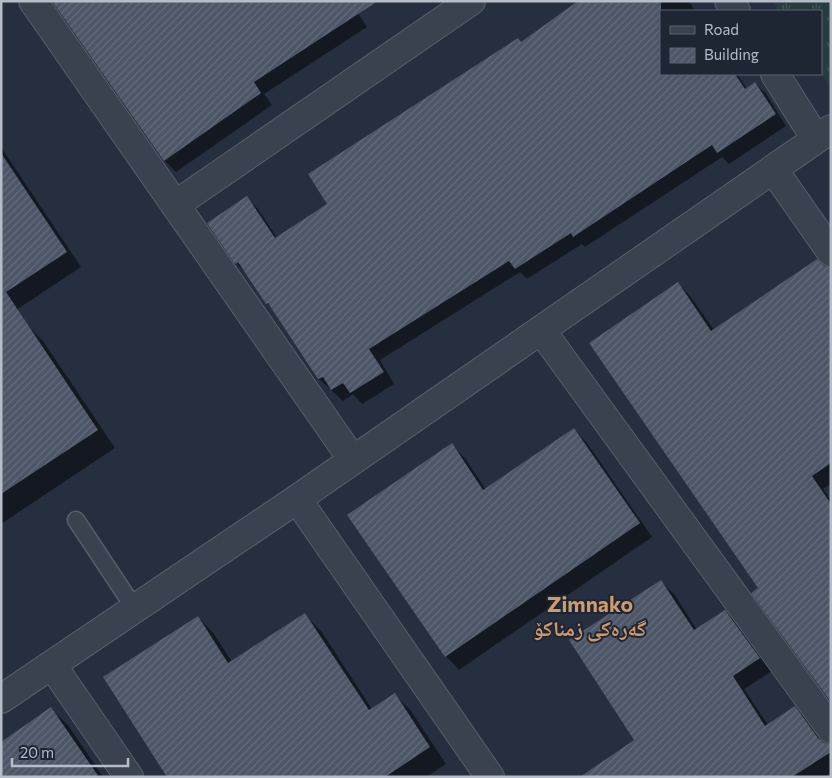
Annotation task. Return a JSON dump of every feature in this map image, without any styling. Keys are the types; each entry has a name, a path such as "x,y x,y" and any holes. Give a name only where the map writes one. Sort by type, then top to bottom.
{"street":[{"path":"33,1 353,460"},
{"path":"175,205 471,1"},
{"path":"1,699 297,499 824,134 776,75"},
{"path":"773,168 831,252"},
{"path":"541,330 831,729"},
{"path":"297,499 490,777"},
{"path":"52,665 129,777"}],"lane":[{"path":"76,520 135,609"}],"green space":[{"path":"772,1 831,1 831,87 822,75 822,10 777,10"}],"building":[{"path":"52,1 378,1 254,82 261,93 164,161"},
{"path":"578,1 661,1 660,75 736,75 745,89 755,82 776,114 717,153 712,145 573,237 571,233 515,269 509,261 369,349 384,372 350,393 343,383 331,390 323,377 318,379 268,303 266,304 238,262 235,264 207,223 247,196 275,238 327,204 308,174 518,38 521,42"},
{"path":"1,153 67,252 6,292 98,430 1,494"},
{"path":"817,259 824,266 831,267 831,463 812,476 831,504 831,702 751,593 758,588 589,343 678,282 711,331"},
{"path":"574,428 640,523 445,657 347,515 452,443 483,490"},
{"path":"661,580 694,630 725,610 760,658 733,676 765,726 795,706 818,738 824,743 831,744 831,752 792,777 580,777 634,740 569,640"},
{"path":"305,613 369,710 395,693 430,747 385,777 167,777 103,677 198,616 228,663"},
{"path":"51,707 99,777 1,777 1,742"}],"district":[{"name":"Zimnako گەرەکی زمناکۆ","path":"590,617"}]}
